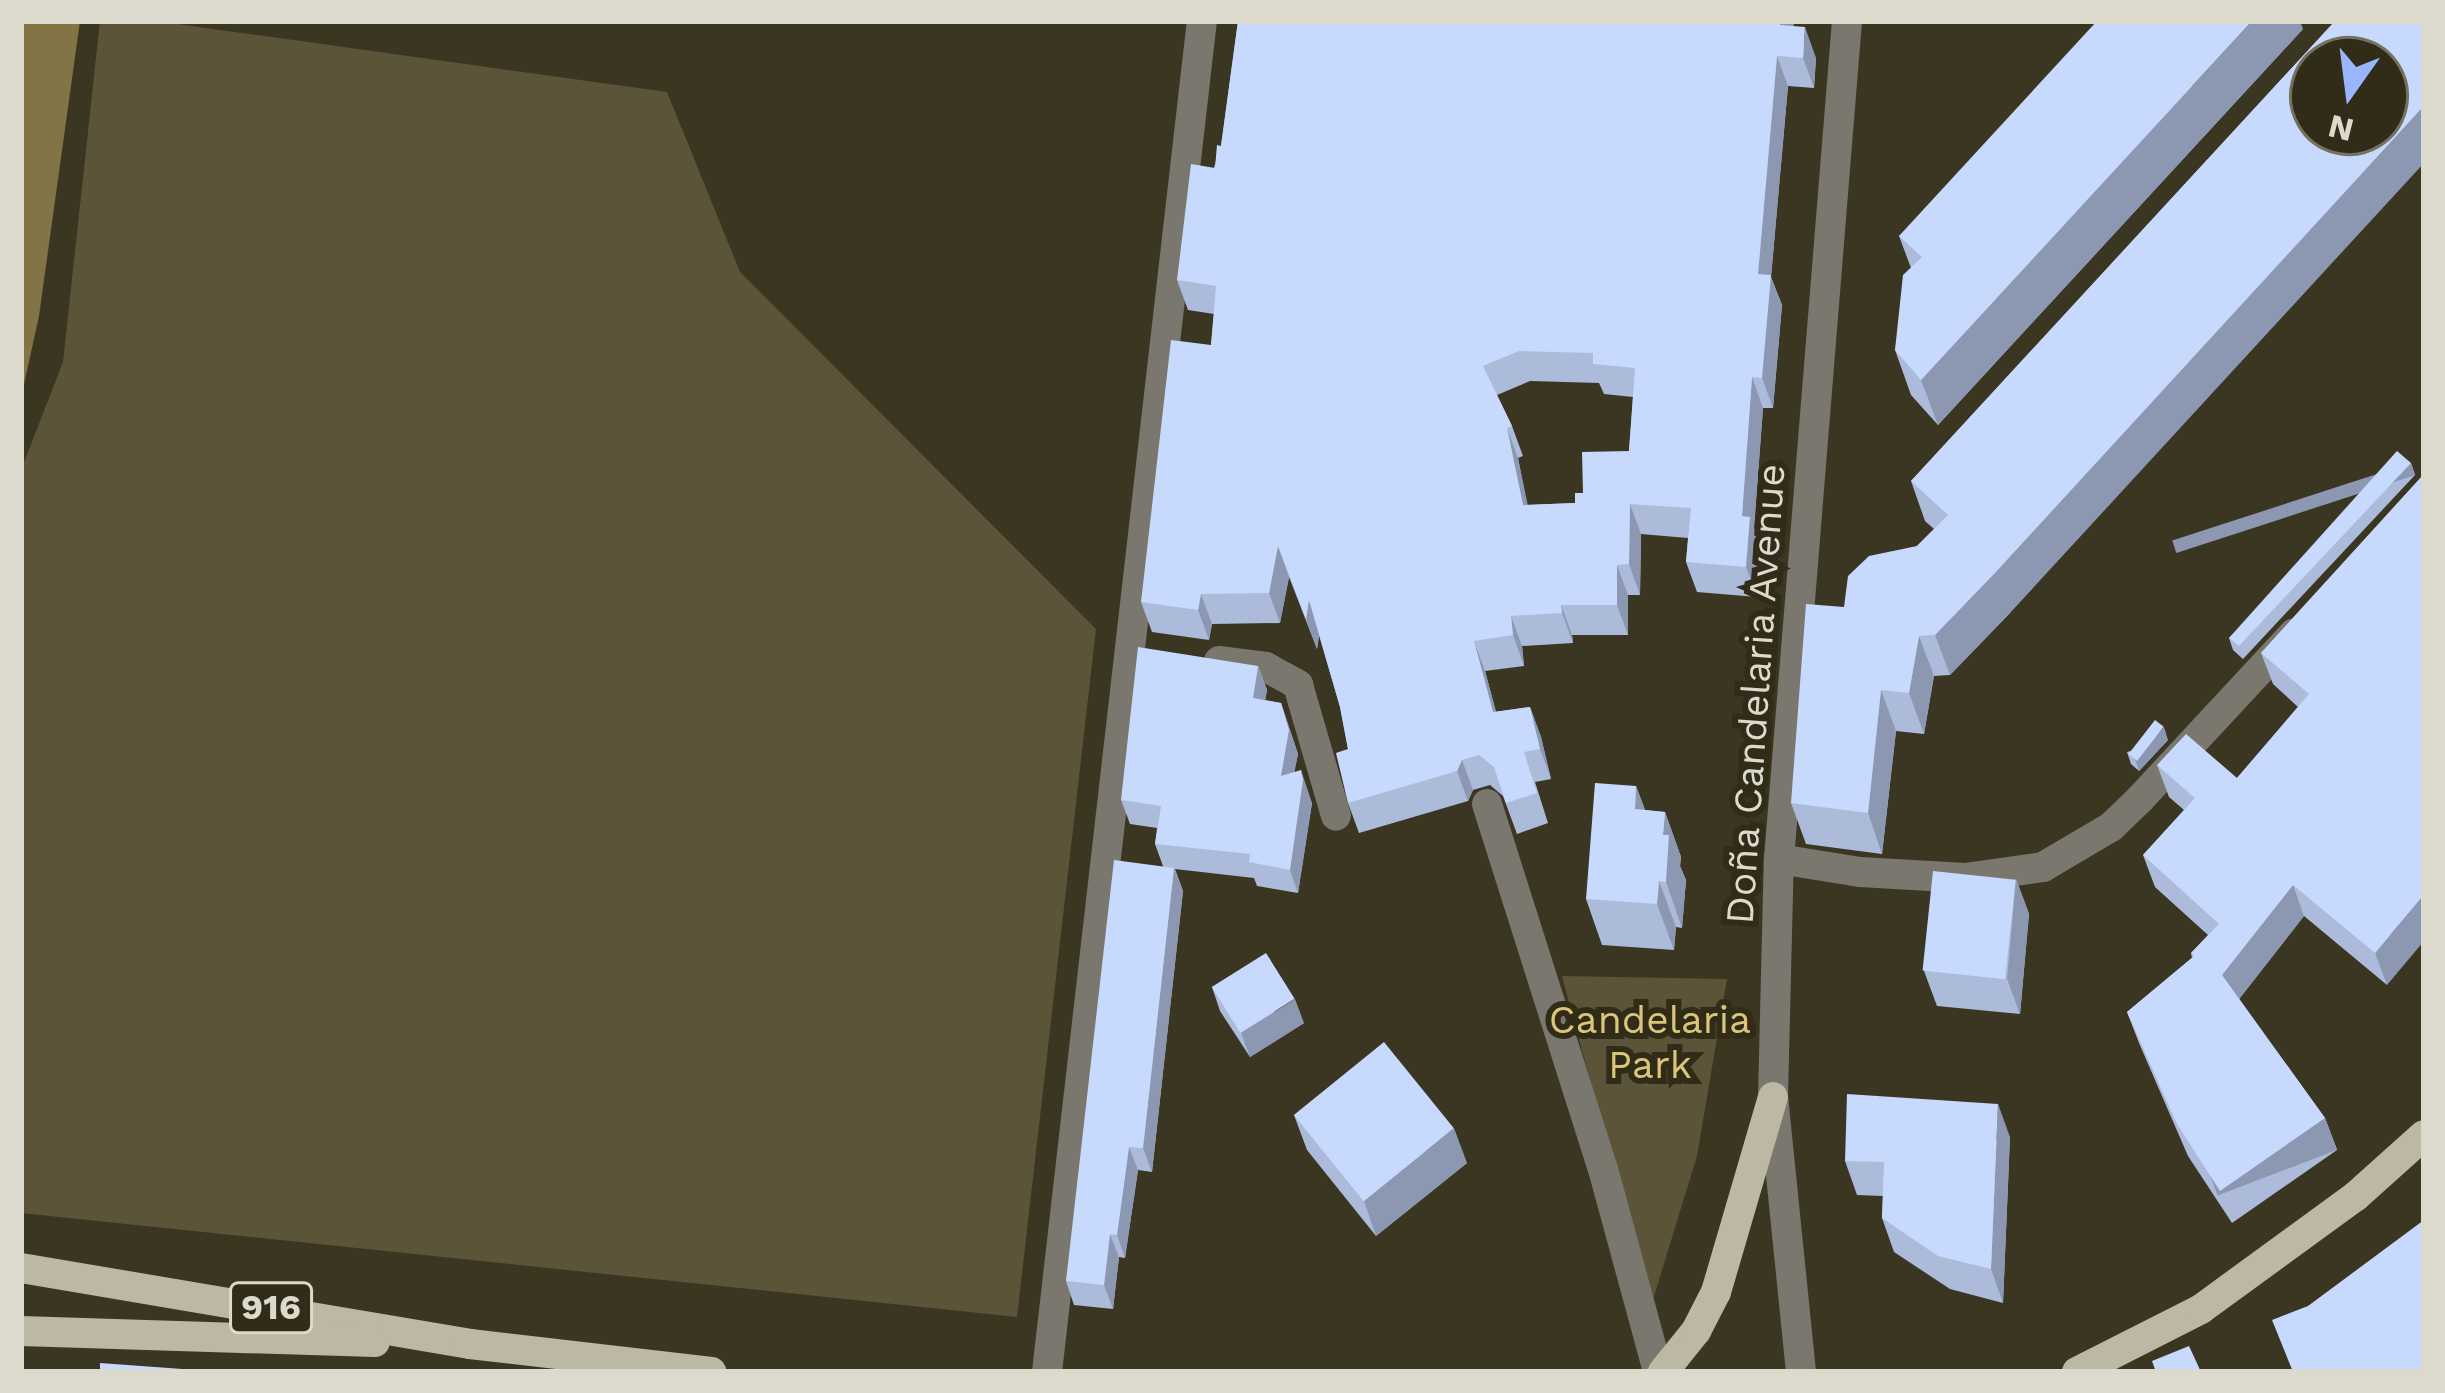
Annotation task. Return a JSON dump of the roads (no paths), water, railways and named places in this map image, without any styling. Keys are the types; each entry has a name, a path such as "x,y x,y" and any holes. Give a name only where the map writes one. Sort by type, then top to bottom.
{"main road":[{"path":"1661,1372 1696,1331 1716,1292 1774,1097"},
{"path":"2077,1372 2201,1309 2356,1196 2424,1135"},
{"name":"916","path":"21,1268 470,1344 711,1372"},
{"name":"916","path":"21,1331 470,1344"}],"street":[{"path":"1047,1372 1141,651 1202,21"},
{"name":"Doña Candelaria Avenue","path":"1802,1372 1774,1097 1779,859 1847,21"},
{"path":"1779,859 1860,872 1965,878 2043,867 2110,826 2140,800 2314,612"},
{"path":"1198,658 1266,667 1298,685 1336,816"},
{"path":"1487,804 1604,1169 1661,1372"}],"park label":[{"name":"Candelaria Park","path":"1650,1044"}]}
